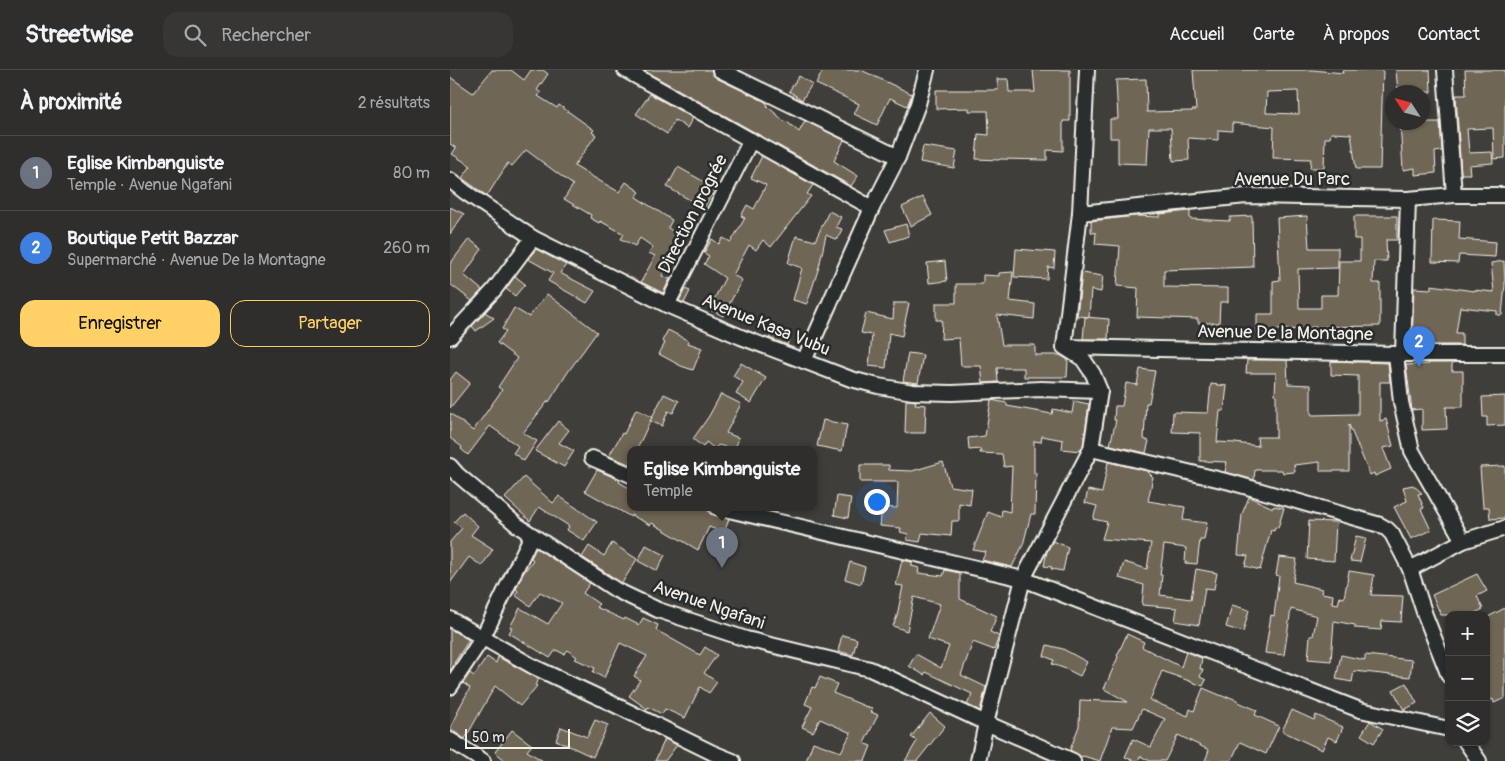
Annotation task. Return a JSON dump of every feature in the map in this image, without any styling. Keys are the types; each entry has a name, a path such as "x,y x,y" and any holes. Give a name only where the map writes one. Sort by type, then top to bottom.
{"street":[{"path":"625,70 872,208"},
{"path":"720,70 898,156"},
{"path":"804,361 872,208 898,156 918,104 927,70"},
{"path":"978,761 1023,579 1091,449 1100,391 1084,359 1064,347 1080,213 1087,70"},
{"path":"1444,70 1454,195"},
{"name":"Direction progrée","path":"667,305 751,140"},
{"name":"Avenue Kasa Vubu","path":"450,180 532,238 667,305 741,337 851,379 913,392 952,394 1041,389 1100,391"},
{"name":"Avenue Du Parc","path":"1080,213 1246,196 1408,199 1454,195 1505,195"},
{"path":"1408,199 1399,354 1401,402 1412,451 1463,541"},
{"path":"450,338 494,290 532,238"},
{"name":"Avenue De la Montagne","path":"1064,347 1399,354 1505,354"},
{"path":"1091,449 1230,482 1380,525 1387,529 1392,534 1410,569 1425,615 1445,666"},
{"path":"592,458 627,473"},
{"name":"Avenue Ngafani","path":"450,466 517,525 616,590 658,610 746,639 870,669 1073,761"},
{"path":"733,511 1023,579 1360,710 1445,729"},
{"path":"1410,569 1463,541 1505,528"},
{"path":"450,687 483,637 532,535"},
{"path":"450,619 534,667 609,702 710,757 733,761"},
{"path":"450,740 482,761"},
{"path":"1469,746 1479,761"}],"building":[{"path":"492,70 511,70 524,80 531,70 543,70 548,74 537,90 541,93 538,96 557,108 559,105 594,130 592,132 596,135 574,166 619,192 626,182 640,192 636,197 672,220 668,228 680,236 674,244 682,247 676,259 672,256 662,276 670,279 663,293 641,282 655,256 649,253 653,247 640,238 635,246 621,239 624,234 600,221 599,223 590,218 591,215 564,199 573,185 526,150 512,166 508,163 487,196 462,178 471,166 452,154 456,148 450,144 450,77 473,93"},
{"path":"643,70 711,70 716,78 764,101 785,122 799,132 805,121 844,140 834,161 858,176 851,186"},
{"path":"823,70 861,70 912,94 907,106 890,98 877,125 854,114 859,104 816,84"},
{"path":"1033,70 1070,70 1070,121 1063,121 1063,151 1047,150 1047,160 976,159 978,134 989,135 988,111 969,111 969,108 936,109 936,90 998,90 997,79 1008,79 1009,92 1035,92"},
{"path":"1193,70 1312,70 1343,73 1342,70 1383,70 1380,169 1356,169 1351,134 1331,133 1330,138 1325,138 1324,168 1310,168 1311,159 1273,158 1274,127 1232,123 1232,131 1218,130 1218,140 1188,138 1189,160 1173,161 1171,128 1149,128 1147,164 1118,163 1118,138 1110,138 1110,119 1118,119 1116,80 1146,79 1147,112 1196,110","holes":["1298,91 1299,114 1266,113 1267,92"]},
{"path":"1396,70 1430,70 1431,92 1430,85 1397,85"},
{"path":"1465,70 1505,70 1505,158 1494,159 1493,128 1467,129 1469,153 1492,152 1493,163 1469,165 1470,174 1461,174 1456,95 1466,95"},
{"path":"799,76 812,84 802,100 789,91"},
{"path":"650,94 693,118 687,128 675,120 667,134 636,114"},
{"path":"1430,122 1440,122 1442,151 1435,152 1436,173 1415,175 1415,168 1403,170 1400,130 1430,130"},
{"path":"923,146 957,151 954,168 920,162"},
{"path":"762,156 813,185 807,194 811,196 771,247 763,240 756,250 749,245 733,275 742,280 723,316 709,309 725,278 704,264 709,256 704,253 712,239 719,244 723,238 731,242 745,218 741,216 747,205 754,209 766,185 751,178"},
{"path":"678,167 715,188 704,208 667,187"},
{"path":"923,197 932,215 911,226 902,207"},
{"path":"450,207 464,214 450,234"},
{"path":"829,211 841,217 836,227 842,229 837,240 826,235 819,267 807,304 793,300 802,268 788,263 796,236 815,241"},
{"path":"1190,211 1190,219 1230,221 1230,217 1252,216 1253,267 1164,270 1164,287 1228,288 1228,302 1220,302 1219,323 1198,323 1198,319 1137,317 1138,288 1117,286 1120,246 1095,244 1096,233 1091,232 1091,221 1136,216 1160,217 1160,214"},
{"path":"1307,216 1309,248 1338,248 1338,268 1298,269 1299,308 1321,308 1321,295 1338,295 1339,261 1360,261 1360,239 1354,239 1354,216 1397,216 1397,240 1386,240 1387,261 1374,261 1373,283 1380,283 1380,326 1311,327 1311,329 1272,330 1272,334 1257,334 1257,314 1273,314 1273,281 1280,280 1277,218"},
{"path":"1433,220 1460,221 1459,239 1496,242 1495,257 1459,255 1458,263 1432,262"},
{"path":"906,224 909,236 890,242 885,230"},
{"path":"469,239 482,249 464,275 482,290 472,301 450,284 450,264"},
{"path":"536,249 566,265 560,273 595,291 587,303 548,281 553,273 528,259"},
{"path":"1016,249 1055,252 1054,268 1048,267 1047,279 1014,277"},
{"path":"945,261 947,281 929,283 927,263"},
{"path":"1504,261 1505,285 1502,315 1497,315 1497,311 1460,307 1456,333 1462,333 1462,345 1430,345 1430,342 1412,342 1414,288 1431,289 1431,285 1494,292 1491,263"},
{"path":"1013,272 1010,301 1035,304 1034,319 997,315 1002,345 1035,345 1035,355 1060,355 1068,360 1067,377 1024,377 1024,368 997,368 998,382 983,383 981,366 961,366 959,338 941,339 942,320 936,320 936,303 956,303 956,284 983,284 983,275 999,276 999,273"},
{"path":"1082,273 1103,276 1101,292 1091,290 1089,317 1077,316"},
{"path":"515,276 525,284 515,296 506,289"},
{"path":"685,289 690,291 684,303 679,301"},
{"path":"547,294 597,332 549,402 523,433 537,441 524,461 513,453 518,446 490,426 468,455 461,449 462,447 450,438 450,413 473,431 502,390 498,387 517,358 497,343 506,331 502,329 514,308 529,317"},
{"path":"894,303 909,303 902,336 889,333 886,368 869,366 872,335 861,333 866,313 893,319"},
{"path":"485,312 494,318 476,331 472,326"},
{"path":"1085,317 1109,319 1108,339 1083,339"},
{"path":"668,330 689,341 688,343 702,348 693,370 659,354 665,343 662,341"},
{"path":"774,330 790,338 787,345 769,338"},
{"path":"908,353 923,355 918,383 903,381"},
{"path":"1247,360 1287,360 1288,384 1311,385 1311,414 1313,415 1358,414 1358,376 1331,375 1331,361 1388,363 1390,382 1380,382 1380,421 1386,419 1393,446 1383,448 1391,469 1375,476 1374,473 1370,475 1349,425 1349,471 1320,471 1320,462 1294,465 1295,472 1283,473 1282,470 1255,470 1254,480 1225,472 1227,462 1200,461 1200,433 1172,432 1173,412 1208,413 1211,384 1227,386 1224,411 1220,411 1217,442 1258,446 1257,437 1276,437 1276,373 1246,373"},
{"path":"741,363 766,378 751,403 736,394 743,382 733,376"},
{"path":"1452,363 1452,371 1463,371 1463,407 1446,407 1447,429 1422,430 1422,409 1412,410 1406,365"},
{"path":"1140,369 1155,371 1149,403 1146,403 1144,439 1149,441 1146,453 1110,445 1116,420 1114,420 1115,406 1122,406 1126,383 1137,385"},
{"path":"456,372 470,383 450,408 450,380"},
{"path":"664,394 679,401 673,413 668,411 662,426 650,421"},
{"path":"721,394 741,404 726,433 739,438 736,446 711,446 706,442 702,446 693,439"},
{"path":"1505,396 1505,425 1487,426 1487,417 1483,417 1482,397"},
{"path":"906,400 916,401 915,404 926,405 925,433 905,433"},
{"path":"991,400 1007,403 1007,406 1052,414 1053,409 1072,413 1074,401 1089,404 1083,446 1080,451 1062,449 1063,440 1042,436 1041,442 1034,441 1034,473 1036,473 1035,514 1031,514 1023,545 1012,567 982,560 986,552 973,550 988,512 1001,517 1002,510 1010,512 1012,466 1004,467 1002,454 980,453 981,449 969,450 968,438 985,436"},
{"path":"636,409 652,417 638,446 627,446 627,463 609,456 622,433 624,434"},
{"path":"823,420 847,425 842,451 817,446"},
{"path":"558,421 569,430 559,443 574,451 564,467 535,451"},
{"path":"943,462 950,486 972,489 970,505 959,503 959,521 952,521 951,536 922,533 920,542 907,540 908,534 900,532 901,528 880,526 882,507 897,508 898,482 860,482 860,465 889,465 889,470 912,471"},
{"path":"1108,462 1147,471 1153,477 1148,501 1185,507 1183,520 1207,523 1204,540 1200,540 1197,564 1185,563 1186,548 1164,545 1160,575 1162,575 1160,595 1191,599 1196,569 1217,573 1214,589 1205,588 1199,625 1175,621 1177,608 1142,605 1144,585 1119,578 1124,562 1147,569 1151,543 1102,539 1107,522 1093,519 1097,506 1085,503 1088,490 1102,493"},
{"path":"1505,466 1505,518 1490,519 1489,507 1483,507 1480,467"},
{"path":"597,470 620,480 619,482 627,487 627,511 709,511 710,514 729,519 724,533 709,527 698,550 652,523 650,525 631,515 631,517 585,491"},
{"path":"524,477 553,503 559,496 597,522 584,541 567,530 569,526 539,507 530,521 505,498"},
{"path":"1413,485 1422,493 1418,494 1424,508 1421,509 1431,530 1411,539 1394,507 1407,501 1403,487"},
{"path":"837,496 851,498 848,518 834,515"},
{"path":"1249,497 1273,508 1274,506 1284,508 1278,528 1275,527 1274,531 1271,530 1260,570 1245,566 1248,556 1238,555 1242,514"},
{"path":"463,512 478,526 471,535 493,549 482,566 469,557 450,583 450,542 462,528 454,522"},
{"path":"1309,521 1336,522 1334,561 1307,559"},
{"path":"1356,536 1366,538 1360,562 1350,561"},
{"path":"1053,541 1068,547 1063,571 1044,566 1047,551"},
{"path":"612,543 637,559 622,583 582,557 589,546 604,556"},
{"path":"646,545 665,555 657,571 638,561"},
{"path":"536,548 590,583 583,593 599,604 596,607 639,625 643,618 658,625 656,630 700,655 705,647 717,655 704,673 717,682 709,693 700,687 685,718 665,709 662,714 648,707 647,709 629,696 640,680 634,676 647,656 620,643 604,678 593,672 595,668 575,659 577,657 568,650 564,654 556,650 550,658 509,633 512,628 510,627 520,608 548,624 562,603 540,592 530,606 515,595 518,591 516,589 522,575 533,560 531,558"},
{"path":"1279,557 1297,559 1293,582 1322,589 1321,593 1333,595 1332,603 1338,604 1340,597 1344,598 1349,571 1374,575 1371,595 1403,596 1401,622 1382,621 1381,630 1355,628 1355,625 1334,621 1331,661 1308,659 1310,636 1313,636 1317,616 1291,609 1284,655 1265,653 1271,615 1274,616 1279,576 1276,575"},
{"path":"902,560 912,562 912,566 919,568 918,573 943,576 945,570 960,573 960,599 997,616 990,632 999,636 994,650 973,642 961,675 986,687 980,711 967,705 972,694 926,672 924,675 909,666 916,654 941,668 949,646 928,639 940,604 914,597 907,631 893,626 903,586 896,585"},
{"path":"850,562 865,567 861,584 845,579"},
{"path":"1477,574 1487,591 1477,596 1483,609 1479,611 1445,611 1445,615 1441,615 1432,595"},
{"path":"1232,605 1249,610 1243,632 1226,627"},
{"path":"1505,608 1505,698 1494,703 1493,699 1490,700 1490,616"},
{"path":"450,629 469,640 450,671"},
{"path":"1127,634 1144,642 1142,647 1181,667 1186,652 1202,658 1200,669 1203,669 1200,677 1206,680 1203,686 1162,671 1150,700 1188,716 1190,709 1194,711 1203,688 1239,701 1257,710 1255,715 1279,726 1266,754 1240,742 1231,761 1205,761 1209,750 1178,735 1165,761 1150,761 1140,756 1138,761 1135,761 1125,757 1133,739 1151,747 1165,719 1142,709 1133,728 1112,727 1100,761 1082,757 1070,750 1079,726 1080,700 1128,702 1104,689"},
{"path":"842,635 857,639 853,655 838,651"},
{"path":"1047,645 1063,649 1087,662 1080,676 1052,664 1054,660 1044,656"},
{"path":"1341,655 1365,660 1365,655 1412,660 1410,677 1354,671 1352,682 1336,679"},
{"path":"487,657 496,663 498,657 539,679 535,685 537,686 520,706 495,686 465,739 450,729 470,688 463,683 470,673 474,676"},
{"path":"820,677 837,684 833,693 872,709 871,712 878,715 864,743 871,746 865,761 806,761 813,742 841,752 851,733 820,719 813,732 802,727 812,707 805,704 812,687 815,688"},
{"path":"1406,683 1417,703 1404,710 1393,690"},
{"path":"1292,710 1314,720 1316,715 1343,727 1337,741 1328,737 1322,750 1282,731"},
{"path":"930,713 945,726 917,761 905,761 917,741 911,737"},
{"path":"595,720 608,725 593,757 556,740 561,727 587,737"},
{"path":"1370,721 1383,729 1374,743 1361,735"},
{"path":"512,730 532,745 527,751 543,761 506,761 495,752"},
{"path":"665,739 677,745 665,761 655,761"}],"place":[{"name":"Boutique Petit Bazzar","path":"1419,367"},
{"name":"Eglise Kimbanguiste","path":"722,568"}]}
